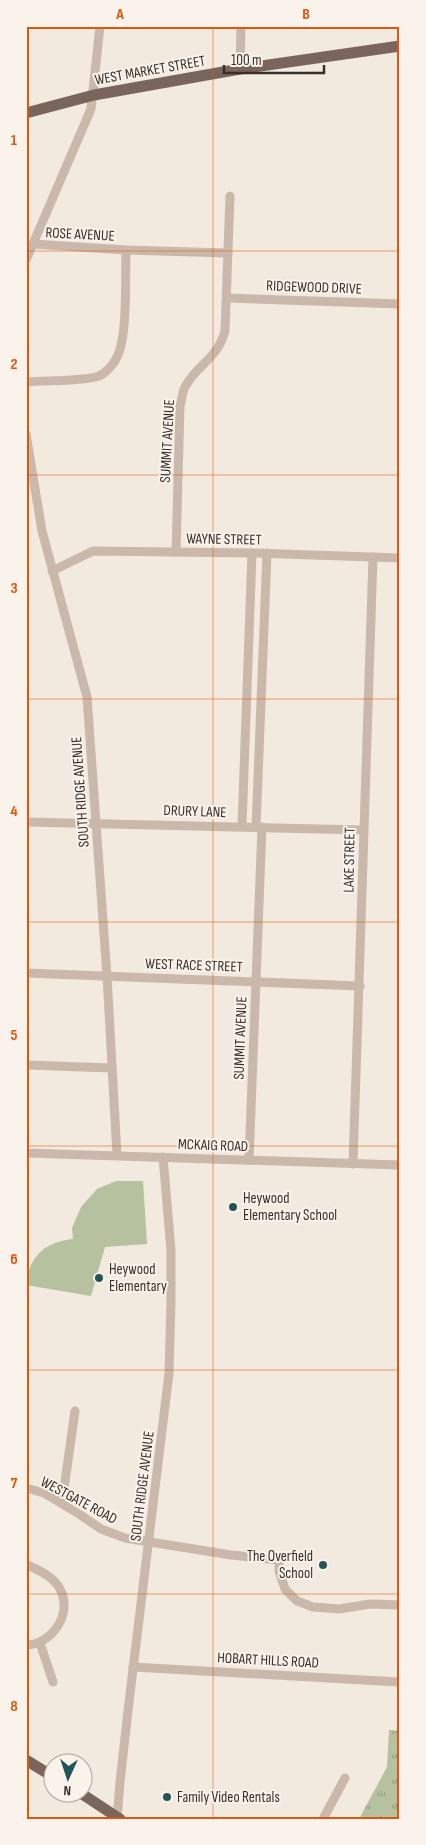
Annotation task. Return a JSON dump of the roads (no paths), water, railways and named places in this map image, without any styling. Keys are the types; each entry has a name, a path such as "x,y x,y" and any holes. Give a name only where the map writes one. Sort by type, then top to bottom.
{"main road":[{"name":"WEST MARKET STREET","path":"26,113 94,94 240,69 400,46"},
{"path":"26,1760 42,1770"},
{"path":"92,1801 118,1818"}],"street":[{"path":"26,260 91,109 100,26"},
{"path":"240,69 241,26"},
{"name":"SUMMIT AVENUE","path":"176,552 180,406 185,387 194,374 222,344 226,331 230,196"},
{"name":"ROSE AVENUE","path":"33,244 126,250 228,253"},
{"path":"26,382 101,376 110,368 118,357 123,339 126,250"},
{"name":"RIDGEWOOD DRIVE","path":"227,298 400,304"},
{"name":"SOUTH RIDGE AVENUE","path":"26,434 42,531 87,697 107,976 117,1155"},
{"name":"WAYNE STREET","path":"52,571 93,551 267,553 400,558"},
{"path":"242,826 252,553"},
{"name":"SUMMIT AVENUE","path":"250,1160 267,553"},
{"name":"LAKE STREET","path":"353,1164 373,557"},
{"name":"DRURY LANE","path":"26,822 96,822 363,830"},
{"name":"WEST RACE STREET","path":"26,973 360,986"},
{"path":"26,1065 111,1068"},
{"name":"MCKAIG ROAD","path":"26,1153 400,1165"},
{"name":"SOUTH RIDGE AVENUE","path":"118,1818 120,1782 133,1667 169,1373 170,1250 163,1157"},
{"path":"62,1503 75,1411"},
{"name":"WESTGATE ROAD","path":"26,1488 44,1493 101,1529 125,1538 230,1555 279,1560 279,1571 285,1589 298,1601 314,1607 339,1609 370,1604 400,1606"},
{"path":"26,1564 54,1581 61,1590 63,1601 63,1612 57,1628 47,1640 26,1645"},
{"path":"40,1643 53,1682"},
{"name":"HOBART HILLS ROAD","path":"133,1667 398,1682 400,1680"},
{"path":"323,1819 345,1778"}],"place":[{"name":"Heywood Elementary School","path":"233,1207"},
{"name":"Heywood Elementary","path":"99,1278"},
{"name":"The Overfield School","path":"323,1565"},
{"name":"Family Video Rentals","path":"167,1797"}]}
